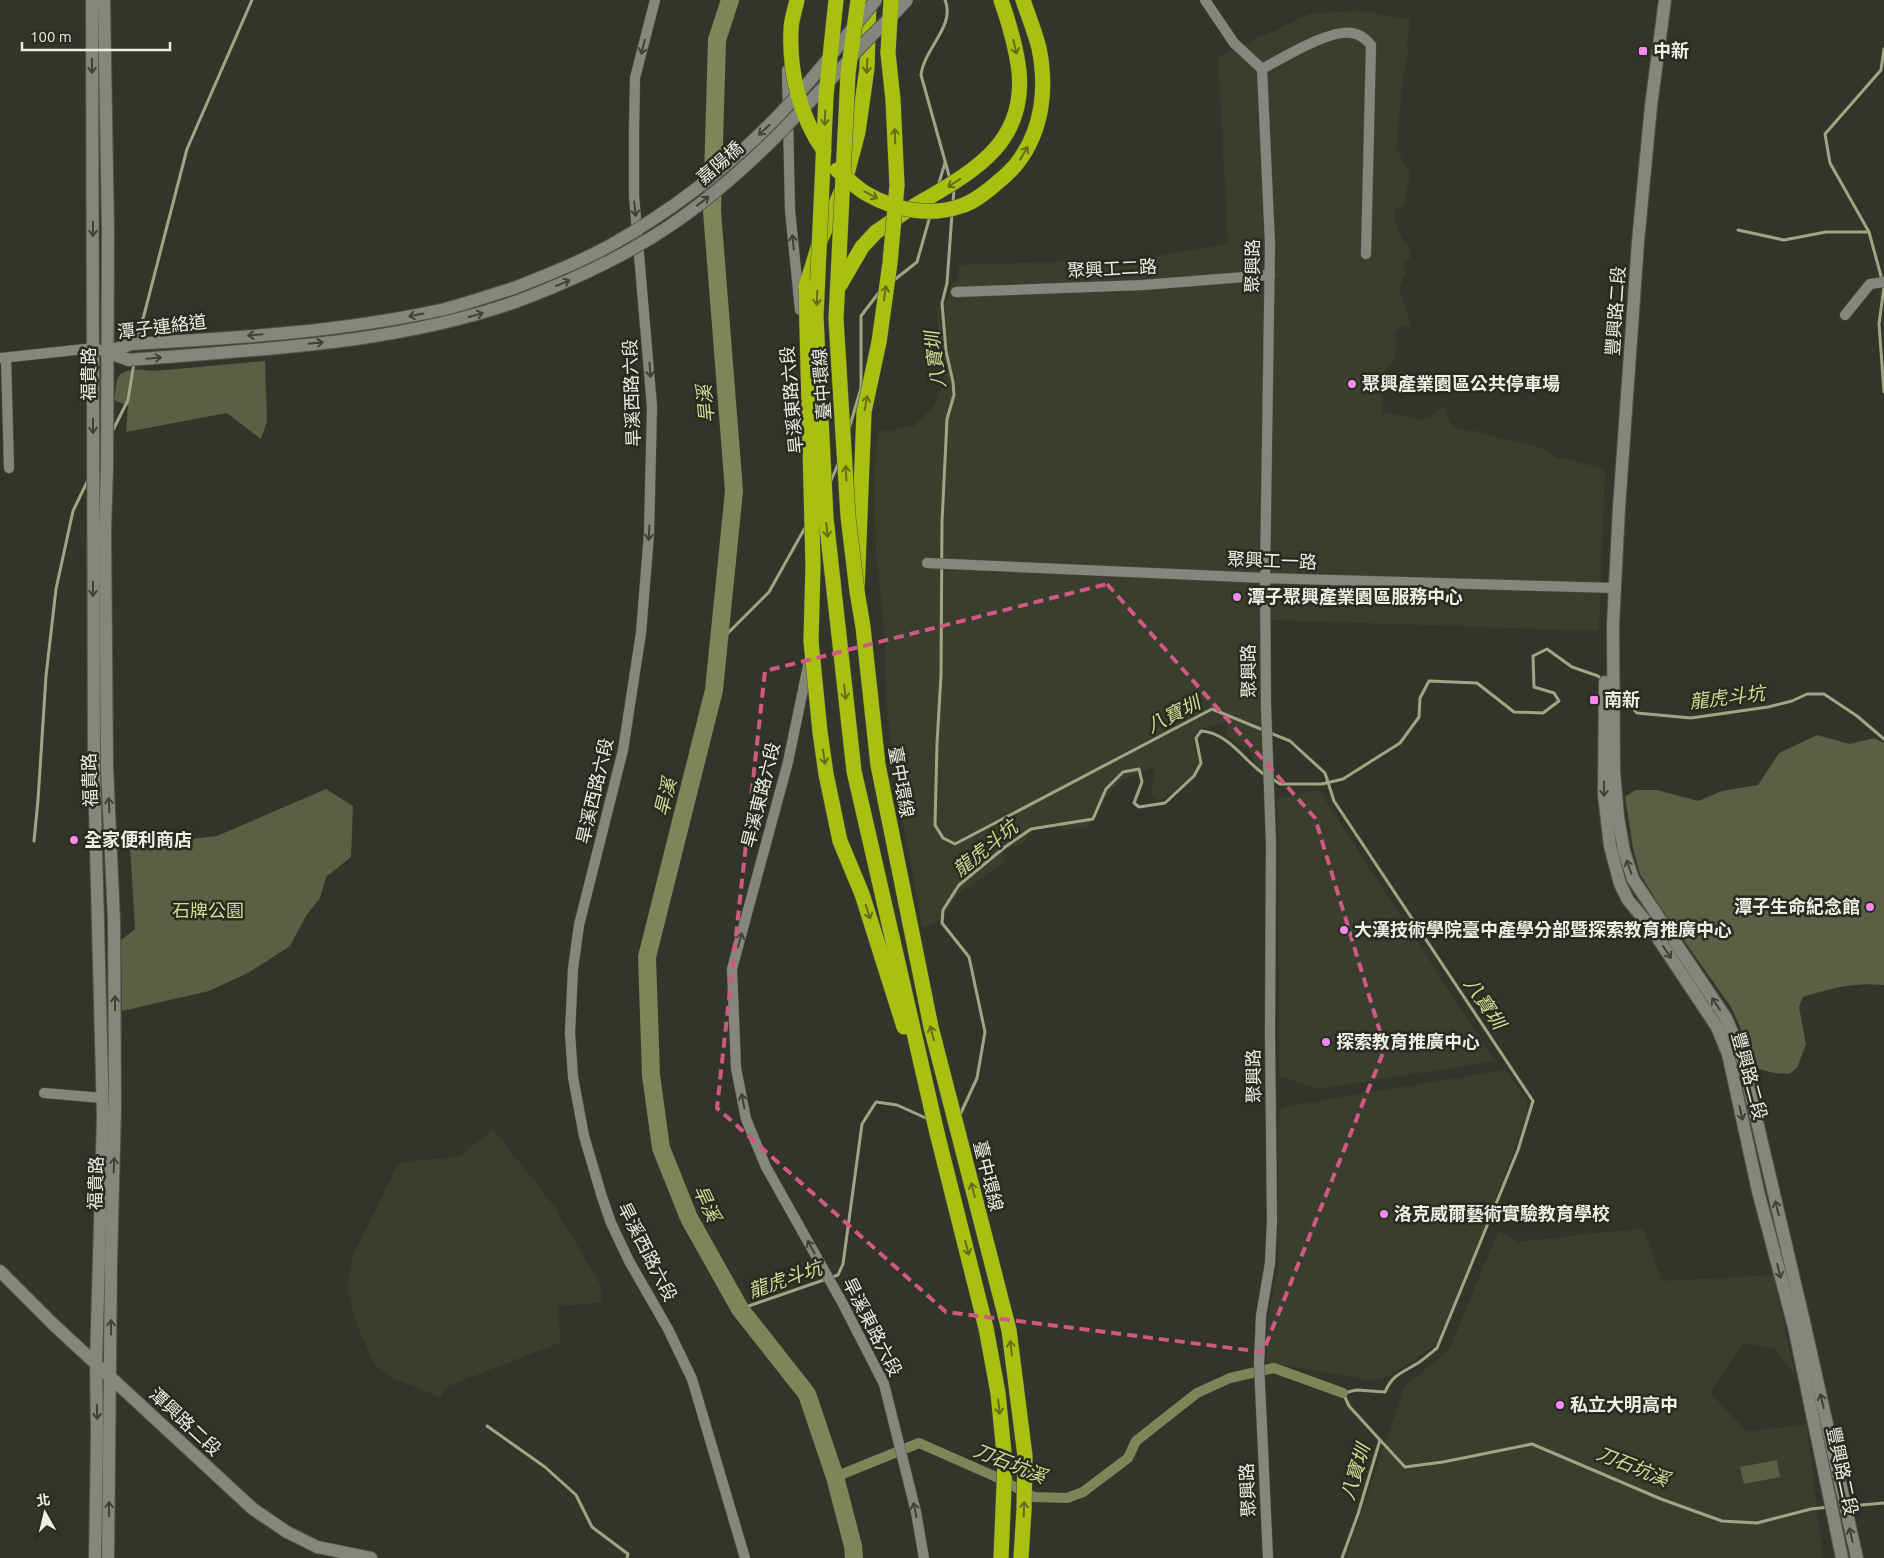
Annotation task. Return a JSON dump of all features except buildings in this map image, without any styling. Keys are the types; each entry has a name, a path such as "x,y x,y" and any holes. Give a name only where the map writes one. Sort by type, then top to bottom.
{"highway":[{"path":"796,0 791,29 792,63 798,98 817,141 836,168 868,194 889,204 916,211 961,206 990,188 1018,163 1029,144 1038,124 1042,106 1039,48 1023,0"},
{"name":"臺中環線","path":"836,0 826,96 816,317 826,518 854,771 937,1133 986,1328 998,1393 1005,1463 1001,1558"},
{"name":"臺中環線","path":"858,0 848,74 836,320 848,516 878,765 927,1008 1009,1330 1025,1456 1021,1558"},
{"path":"869,0 867,68 858,132 844,185 820,241 806,287 813,565 811,641 826,774 840,840 862,894 937,1133"},
{"path":"857,591 864,412 878,342 890,263 897,185 886,0"},
{"path":"888,53 891,0"},
{"path":"809,429 841,282 862,247 876,232 975,169 990,156 1005,134 1016,109 1019,72 1014,43 1001,0"}],"street":[{"name":"福貴路","path":"92,0 94,760 103,1098 96,1363 95,1558"},
{"name":"福貴路","path":"104,0 108,231 105,530 107,756 114,921 115,1108 111,1262 108,1558"},
{"name":"旱溪西路六段","path":"656,0 636,78 634,133 634,196 652,407 649,534 642,624 623,750 579,925 573,969 570,1033 573,1077 582,1126 602,1197 611,1223 629,1260 668,1329 692,1379 745,1558"},
{"name":"旱溪東路六段","path":"796,0 788,36 788,171 816,485 814,595 809,660 788,762 732,969 736,1068 746,1120 766,1166 843,1304 884,1384 916,1512 924,1558"},
{"name":"嘉陽橋","path":"514,288 567,266 610,245 678,203 705,182 754,140 793,101 876,0"},
{"name":"嘉陽橋","path":"518,301 605,264 671,225 696,207 725,184 785,129 906,0"},
{"path":"1205,0 1234,43 1262,69 1301,48 1343,33 1359,35 1371,45 1366,254"},
{"name":"豐興路二段","path":"1665,0 1651,106 1638,242 1619,508 1604,795 1610,846 1620,884 1628,900 1649,925 1718,1027 1728,1054 1758,1191 1794,1327 1842,1558"},
{"name":"聚興路","path":"1262,69 1270,275 1265,578 1266,696 1271,844 1270,1035 1272,1222 1270,1263 1261,1316 1259,1363 1268,1558"},
{"name":"聚興工二路","path":"956,292 1143,285 1270,275"},
{"path":"1845,315 1870,284 1884,282"},
{"name":"潭子連絡道","path":"107,352 131,344 293,332 382,321 447,308 514,288"},
{"name":"潭子連絡道","path":"107,352 129,360 341,341 386,335 447,322 490,311 518,301"},
{"path":"9,468 3,358 94,348 107,352"},
{"name":"聚興工一路","path":"928,564 1265,578 1616,588"},
{"name":"豐興路二段","path":"1610,687 1614,772 1618,817 1624,851 1633,879 1726,1018 1741,1053 1805,1326 1856,1558"},
{"path":"44,1093 103,1098"},
{"name":"潭興路二段","path":"0,1270 47,1318 227,1486 269,1520 317,1547 371,1558"}],"highlighted area":[{"path":"1107,584 1315,818 1385,1048 1263,1352 946,1312 717,1108 765,671"}],"shaded area":[{"path":"1354,11 1372,12 1410,20 1407,44 1408,54 1404,71 1396,148 1410,174 1405,201 1403,206 1395,210 1395,221 1403,241 1409,245 1411,257 1403,264 1406,273 1399,288 1412,327 1404,326 1395,331 1396,348 1394,361 1380,375 1383,414 1392,413 1420,420 1430,418 1445,406 1450,422 1459,430 1473,430 1533,445 1544,449 1557,458 1574,460 1605,470 1599,631 1272,620 1270,629 1270,770 1257,771 1250,752 1225,734 1229,721 1203,728 1203,731 1193,734 1194,750 1201,763 1191,781 1160,801 1151,794 1155,771 1152,768 1122,780 1100,802 1096,814 1086,827 1066,830 1054,823 1029,833 1024,843 1003,851 1006,861 958,894 947,909 945,918 922,927 895,776 886,704 885,636 876,553 874,481 878,432 914,426 934,406 941,388 946,388 938,344 936,308 946,303 952,284 958,280 958,265 1134,259 1228,244 1218,57 1309,14"},
{"name":"大漢技術學院臺中產學分部暨探索教育推廣中心","path":"1319,790 1495,1061 1318,1089 1279,1076 1277,799"},
{"name":"洛克威爾藝術實驗教育學校","path":"1506,1070 1527,1101 1527,1115 1496,1198 1436,1345 1389,1376 1373,1381 1266,1362 1268,1318 1278,1267 1278,1130 1279,1113 1282,1109 1296,1105"},
{"path":"493,1129 554,1206 600,1284 603,1302 558,1307 561,1342 446,1387 441,1397 397,1380 375,1365 358,1328 347,1290 353,1256 398,1163 460,1156"},
{"name":"私立大明高中","path":"1643,1228 1662,1281 1773,1275 1796,1377 1775,1348 1743,1344 1710,1393 1747,1431 1807,1425 1823,1558 1346,1558 1404,1387 1449,1350 1498,1231 1518,1242"}],"green space":[{"path":"265,361 267,421 261,439 227,413 126,432 128,406 114,400 117,380 120,374 133,370 154,371"},
{"path":"1817,735 1850,744 1874,738 1884,743 1884,985 1863,984 1843,986 1803,997 1799,1007 1806,1044 1797,1068 1789,1074 1774,1073 1759,1069 1731,1007 1661,908 1640,874 1633,848 1625,797 1635,790 1657,790 1698,801 1722,791 1758,785 1779,753"},
{"name":"石牌公園","path":"326,789 353,806 351,857 326,877 320,898 306,916 290,946 248,973 209,991 122,1011 121,940 135,929 130,846 217,836"},
{"path":"1777,1460 1780,1477 1744,1484 1740,1467"}],"waterway":[{"path":"137,342 187,149 252,0"},
{"name":"旱溪","path":"730,0 717,40 712,211 734,491 714,690 647,957 651,1075 661,1148 689,1218 740,1309 807,1394 835,1477 853,1546 854,1558"},
{"name":"八寶圳","path":"945,0 946,19 923,65 921,75 950,179"},
{"path":"1884,49 1881,70 1825,134 1830,163 1869,232 1884,287 1879,324 1884,392"},
{"path":"938,186 945,163"},
{"name":"八寶圳","path":"953,203 954,189"},
{"name":"八寶圳","path":"952,214 947,283 942,303 946,351 954,395 947,419 942,522 941,675 935,825 943,838 955,844 1212,709 1290,741 1325,773 1334,801 1533,1101 1518,1150 1437,1348 1391,1381 1385,1392 1357,1390 1343,1393 1349,1406 1380,1440 1358,1514 1342,1558"},
{"path":"893,281 917,262 930,216"},
{"path":"1738,230 1784,240 1826,232 1868,232"},
{"path":"849,429 861,388 861,316 880,291"},
{"path":"112,432 128,400 134,363"},
{"path":"830,483 838,464"},
{"path":"34,841 46,676 56,589 73,511 88,480"},
{"path":"718,643 769,592 806,526"},
{"name":"龍虎斗坑","path":"1271,778 1280,784 1322,784 1343,779 1400,743 1419,717 1420,698 1429,681 1477,683 1514,712 1543,713 1559,701 1554,693 1534,687 1533,656 1547,649 1572,667 1598,676 1602,680"},
{"name":"龍虎斗坑","path":"1618,694 1637,713 1691,718 1768,707 1792,701 1807,694 1824,694 1857,716 1884,739"},
{"name":"龍虎斗坑","path":"960,1115 977,1078 985,1032 969,957 942,923 943,910 959,885 1005,847 1031,829 1093,819 1106,789 1123,772 1139,769 1142,782 1134,803 1139,807 1165,803 1194,776 1201,763 1196,738 1201,731 1211,733 1228,742 1265,775"},
{"name":"龍虎斗坑","path":"740,1309 838,1275 843,1264 862,1124 876,1102 897,1105 928,1119"},
{"name":"刀石坑溪","path":"835,1477 919,1443 994,1476 1034,1497 1067,1498 1083,1492 1128,1458 1136,1441 1197,1393 1230,1378 1274,1368 1343,1393"},
{"path":"487,1426 545,1467 576,1495 592,1527 628,1554 627,1558"},
{"name":"刀石坑溪","path":"1380,1440 1405,1467 1443,1462 1532,1444 1661,1499 1722,1521 1757,1523 1811,1509 1829,1507"},
{"name":"刀石坑溪","path":"1850,1506 1884,1503"}],"place":[{"name":"中新","path":"1643,51"},
{"name":"聚興產業園區公共停車場","path":"1352,384"},
{"name":"潭子聚興產業園區服務中心","path":"1237,597"},
{"name":"南新","path":"1594,700"},
{"name":"全家便利商店","path":"74,840"},
{"name":"潭子生命紀念館","path":"1870,907"},
{"name":"大漢技術學院臺中產學分部暨探索教育推廣中心","path":"1344,930"},
{"name":"探索教育推廣中心","path":"1326,1042"},
{"name":"洛克威爾藝術實驗教育學校","path":"1384,1214"},
{"name":"私立大明高中","path":"1560,1405"}]}
